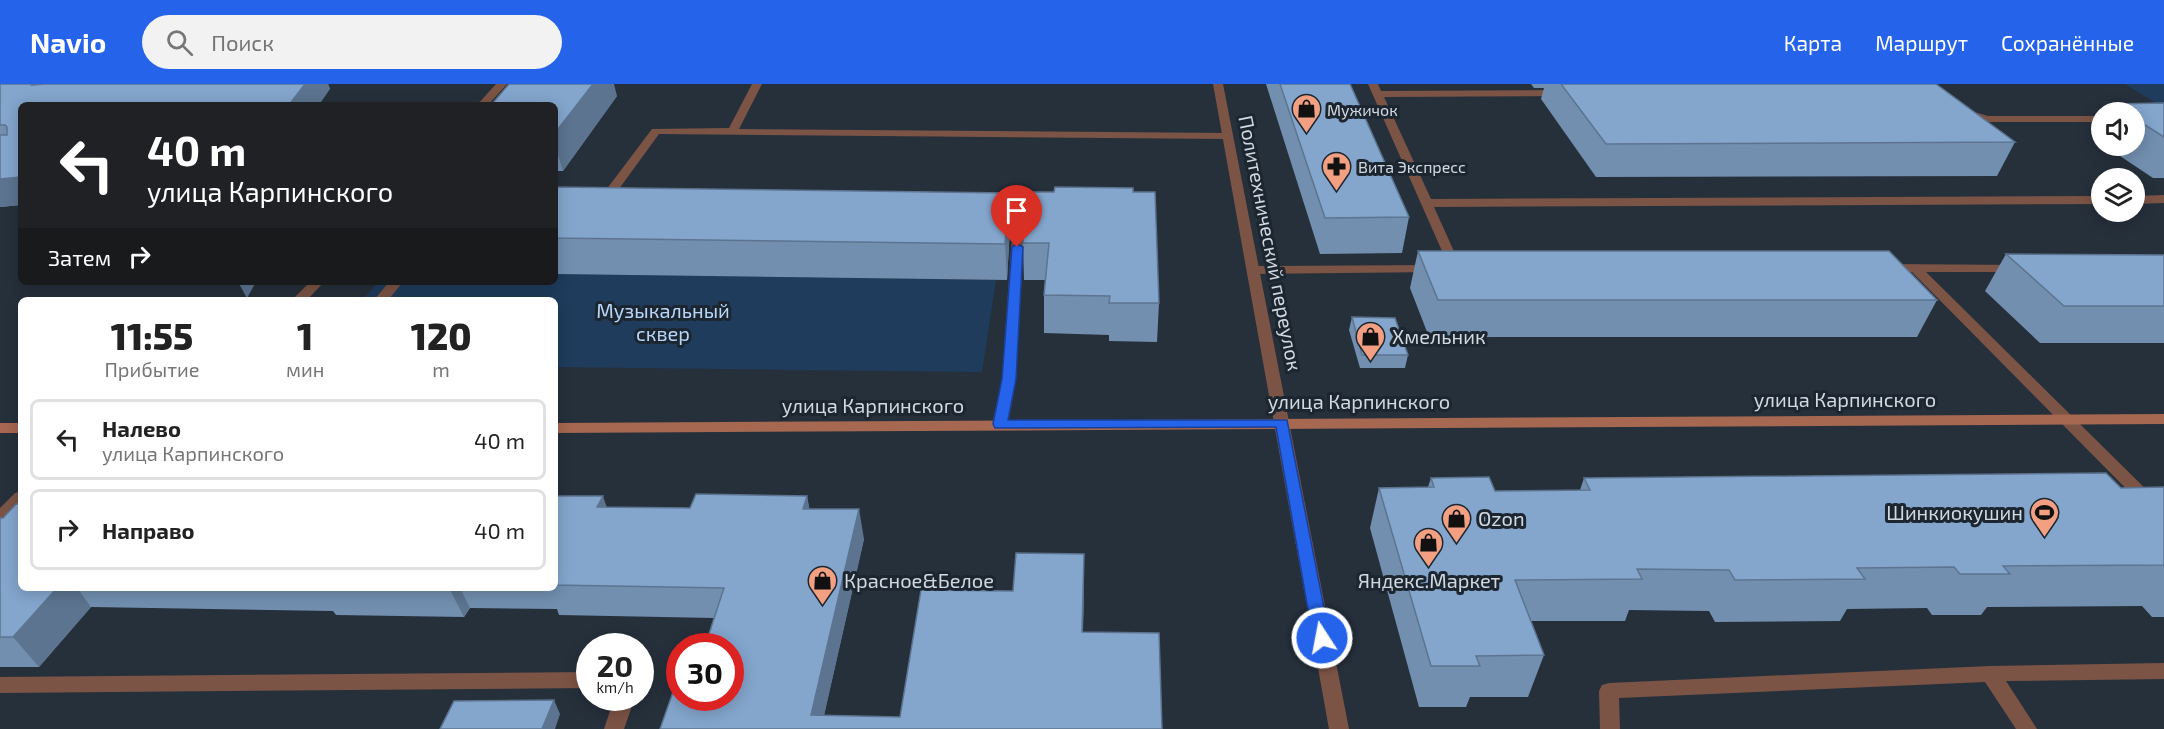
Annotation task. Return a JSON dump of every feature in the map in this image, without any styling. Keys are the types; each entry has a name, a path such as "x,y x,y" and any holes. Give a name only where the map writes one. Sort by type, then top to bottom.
{"street":[{"path":"485,102 502,84"},
{"path":"732,132 757,84"},
{"name":"Политехнический переулок","path":"1218,84 1339,729"},
{"path":"1254,270 1462,269 1425,203 1376,89 1579,93"},
{"path":"1949,108 1987,119 2091,119"},
{"path":"604,201 656,131 1228,136"},
{"path":"1425,203 2091,200"},
{"path":"2145,200 2164,200"},
{"path":"973,202 1020,203 1009,379 1000,424"},
{"path":"1868,268 2034,268"},
{"path":"1915,268 2064,419 2164,516"},
{"path":"302,297 313,285"},
{"path":"384,297 394,285"},
{"name":"улица Карпинского","path":"558,428 2164,419"},
{"path":"0,428 18,428"},
{"path":"0,518 18,500"},
{"path":"1610,729 1609,691 1990,674 2164,671"},
{"path":"1990,674 2027,729"},
{"path":"0,685 576,680"},
{"path":"614,729 620,711"}],"green space":[{"path":"2125,84 2164,84 2164,108"},
{"name":"Музыкальный сквер","path":"558,274 996,280 982,372 558,367 558,297 365,297 375,285 558,285"}],"building":[{"path":"0,84 305,84 291,102 18,102 18,177 0,179 0,135 7,135 7,127 0,125"},
{"path":"509,84 593,84 558,129 558,102 494,102"},
{"path":"1280,84 1350,84 1409,217 1325,218"},
{"path":"1561,84 1936,84 2015,142 1606,144"},
{"path":"2145,103 2164,103 2164,137 2145,125"},
{"path":"558,187 1009,193 1005,244 558,238"},
{"path":"1055,187 1133,188 1133,192 1155,192 1159,303 1109,303 1110,296 1044,295 1049,243 1023,243 1026,192 1054,192"},
{"path":"1418,251 1889,251 1937,300 1438,300"},
{"path":"2006,254 2164,255 2164,306 2064,306"},
{"path":"1352,317 1395,318 1408,355 1362,355"},
{"path":"2106,473 2121,488 2164,487 2164,565 2003,566 2010,574 1960,574 1954,567 1857,568 1865,579 1735,580 1729,570 1637,569 1642,579 1515,580 1544,655 1476,656 1480,666 1431,666 1379,488 1434,487 1431,478 1489,477 1495,491 1590,490 1584,478"},
{"path":"696,494 807,496 803,509 859,509 811,715 900,717 921,590 1013,591 1016,553 1084,554 1082,632 1159,633 1162,729 660,729 666,711 744,711 744,633 709,633 724,588 558,585 558,496 603,496 597,507 690,508"},
{"path":"18,504 18,591 54,591 13,637 0,637 0,518 3,518"},
{"path":"554,700 542,729 440,729 454,701"}],"place":[{"name":"Мужичок","path":"1306,134"},
{"name":"Вита Экспресс","path":"1337,192"},
{"name":"Хмельник","path":"1371,362"},
{"name":"Шинкиокушин","path":"2044,538"},
{"name":"Ozon","path":"1457,544"},
{"name":"Яндекс.Маркет","path":"1429,568"},
{"name":"Красное&Белое","path":"823,606"}],"route":[{"path":"1017,247 1009,379 1000,424 1282,423 1322,638"}]}
